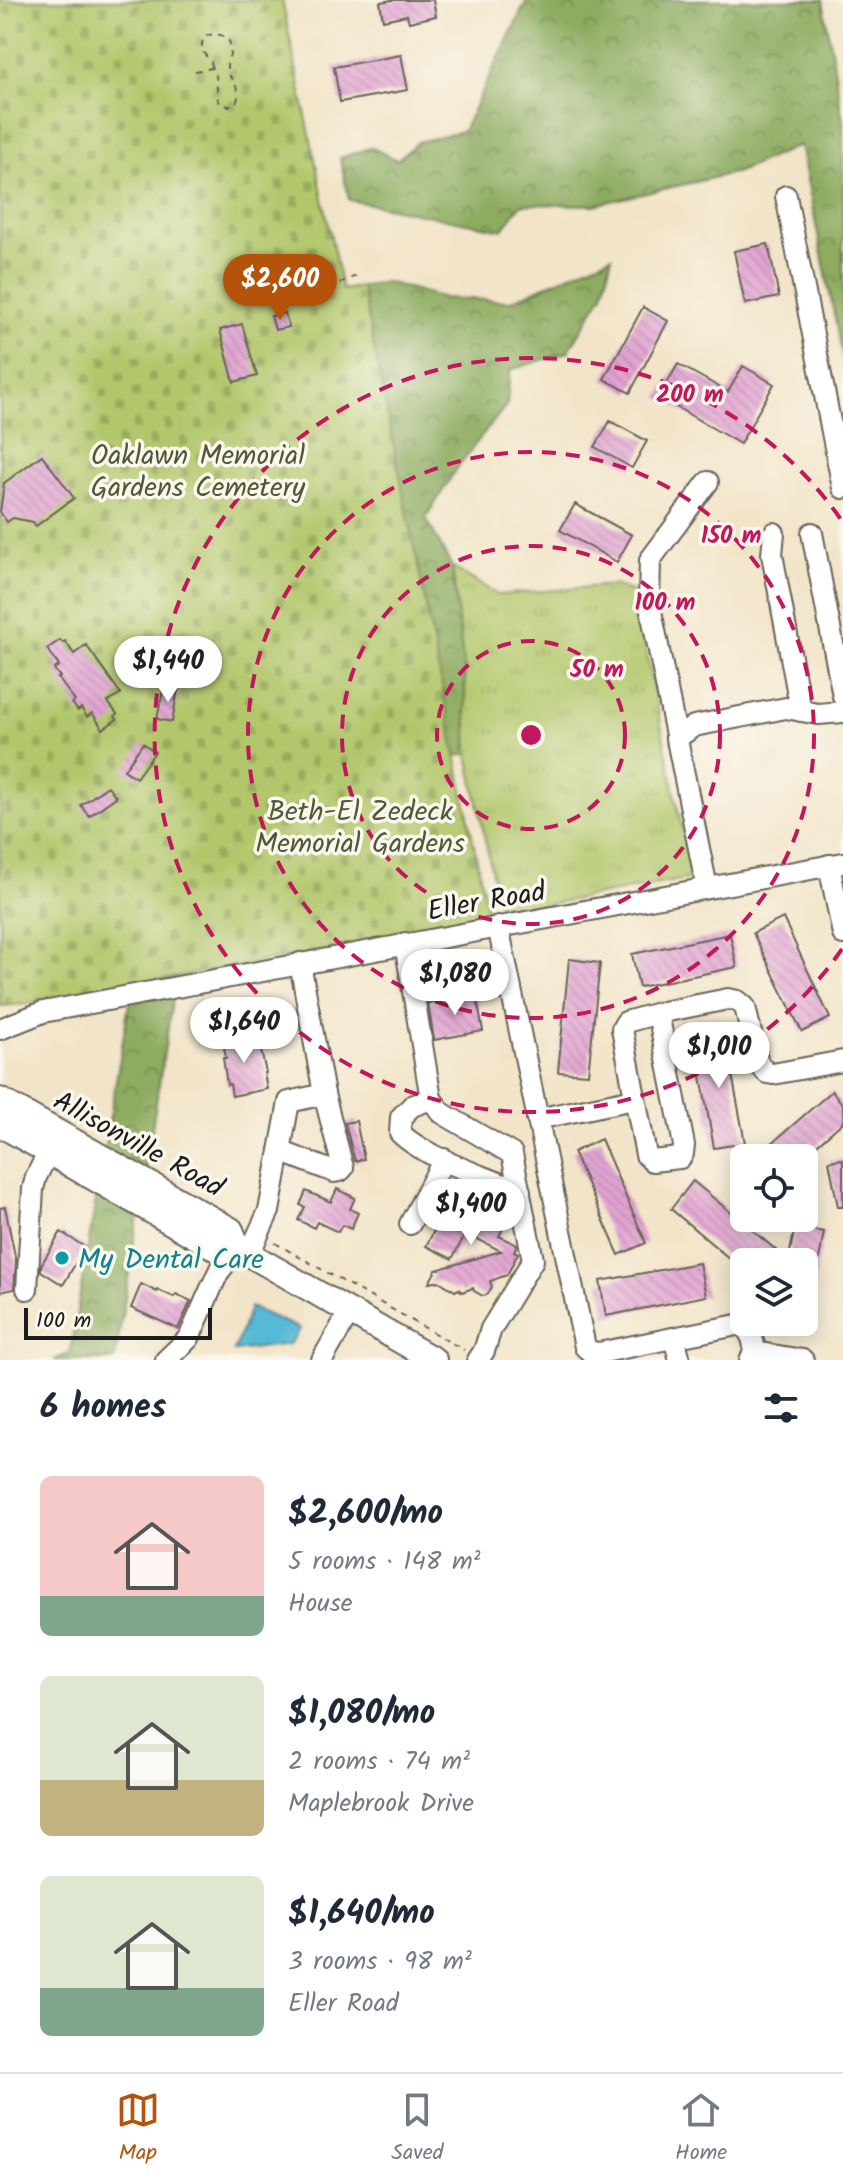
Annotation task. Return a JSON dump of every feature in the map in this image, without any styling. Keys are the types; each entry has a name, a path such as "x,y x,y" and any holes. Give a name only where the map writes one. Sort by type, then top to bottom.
{"main road":[{"name":"Allisonville Road","path":"0,1100 54,1142"},
{"name":"Allisonville Road","path":"0,1124 54,1142 231,1230 244,1251 434,1360"}],"street":[{"path":"786,196 843,488"},
{"path":"707,888 649,601 650,560 708,482"},
{"path":"774,533 772,554 801,711"},
{"path":"812,533 843,696"},
{"path":"676,739 694,726 786,708 818,714 843,712"},
{"path":"836,864 843,934"},
{"name":"Eller Road","path":"0,1029 43,1012 836,864"},
{"path":"498,926 585,1347 599,1353 737,1325 744,1326 752,1338 752,1356 803,1360"},
{"path":"405,943 431,1099 442,1113 512,1154 533,1260 491,1329 478,1360"},
{"path":"280,1151 334,1172 343,1168 324,1094 300,963"},
{"path":"658,1013 684,1145 680,1158 652,1161 646,1155 634,1099 622,1029 626,1022 658,1013 728,999 738,1001 745,1007 758,1063 767,1073 843,1061"},
{"path":"166,1360 189,1338 218,1273 244,1251 269,1211 289,1102 324,1094"},
{"path":"431,1099 412,1106 401,1117 400,1133 411,1144 520,1191"},
{"path":"537,1119 634,1099"},
{"path":"27,1289 33,1189 54,1142"},
{"path":"410,1224 444,1159"},
{"path":"322,1360 349,1313"},
{"path":"674,1338 680,1360"}],"path":[{"path":"221,34 228,38 231,46 227,64 238,89 236,103 228,106 218,101 216,75 212,68 202,51 202,43 206,36 221,34"},
{"path":"195,71 212,68"},
{"path":"246,291 285,279 335,285 356,276"}],"green space":[{"name":"Oaklawn Memorial Gardens Cemetery","path":"0,0 282,0 342,290 362,287 489,920 29,1004 0,1006"},
{"path":"527,0 823,0 843,121 843,359 800,145 738,172 594,205 522,204 502,230 349,200 340,158 371,147 397,160 418,142 463,131"},
{"path":"612,256 603,294 568,352 510,370 507,404 456,469 426,518 452,567 464,671 468,754 432,760 177,971 115,1360 54,1360 70,1353 133,980 342,290 386,282 444,298 511,301"},
{"path":"452,567 498,595 614,585 634,592 692,878 500,913 468,754 464,671"}],"water":[{"path":"250,1307 300,1329 289,1344 234,1351"}],"building":[{"path":"433,0 436,16 409,22 407,15 383,20 380,2"},
{"path":"401,55 408,90 340,102 334,67"},
{"path":"768,244 779,297 745,304 734,251"},
{"path":"643,307 668,321 630,393 604,379"},
{"path":"285,313 289,327 275,330 271,316"},
{"path":"242,324 257,376 234,382 220,330"},
{"path":"678,364 728,392 743,366 774,384 740,444 659,397"},
{"path":"610,421 647,441 632,468 595,447"},
{"path":"42,455 74,498 36,526 33,522 13,518 7,522 0,512 4,483"},
{"path":"575,504 632,535 617,562 560,530"},
{"path":"60,640 65,641 74,654 86,645 121,694 108,702 117,719 103,729 92,713 87,717 81,708 78,711 72,703 75,701 58,678 54,669 59,666 47,649"},
{"path":"164,686 178,689 172,722 157,719"},
{"path":"143,743 155,752 136,778 124,770"},
{"path":"108,786 116,797 89,816 81,805"},
{"path":"783,918 830,1018 802,1032 753,933"},
{"path":"730,934 737,967 639,987 632,954"},
{"path":"569,959 600,963 588,1074 558,1072"},
{"path":"476,994 483,1031 434,1040 428,1003"},
{"path":"724,1032 745,1143 714,1148 694,1037"},
{"path":"251,1033 252,1042 259,1041 267,1089 232,1096 230,1084 227,1085 224,1047 229,1046 228,1038"},
{"path":"832,1091 843,1105 843,1122 818,1144 771,1144"},
{"path":"356,1121 364,1159 355,1161 345,1123"},
{"path":"601,1139 646,1243 619,1255 573,1152"},
{"path":"843,1159 843,1207 838,1207 829,1161"},
{"path":"693,1181 730,1212 730,1232 754,1232 774,1248 730,1248 730,1259 671,1209"},
{"path":"337,1189 355,1198 350,1209 358,1213 351,1229 342,1225 338,1232 317,1222 314,1228 298,1220 305,1207 300,1205 306,1191 331,1202"},
{"path":"454,1193 507,1221 499,1236 517,1245 514,1251 518,1253 507,1275 490,1281 492,1287 487,1295 483,1296 473,1288 462,1292 439,1281 429,1283 436,1270 501,1251 466,1233 452,1259 426,1246"},
{"path":"5,1207 16,1261 14,1289 0,1292 0,1208"},
{"name":"My Dental Care","path":"61,1232 85,1247 63,1285 41,1271 41,1265"},
{"path":"794,1232 824,1232 818,1264 818,1248 791,1248"},
{"path":"699,1263 706,1296 606,1316 600,1281"},
{"path":"141,1284 157,1292 174,1297 176,1294 191,1301 178,1329 131,1308"}],"place":[{"name":"My Dental Care","path":"62,1258"}],"park label":[{"name":"Beth-El Zedeck Memorial Gardens","path":"360,826"}]}
